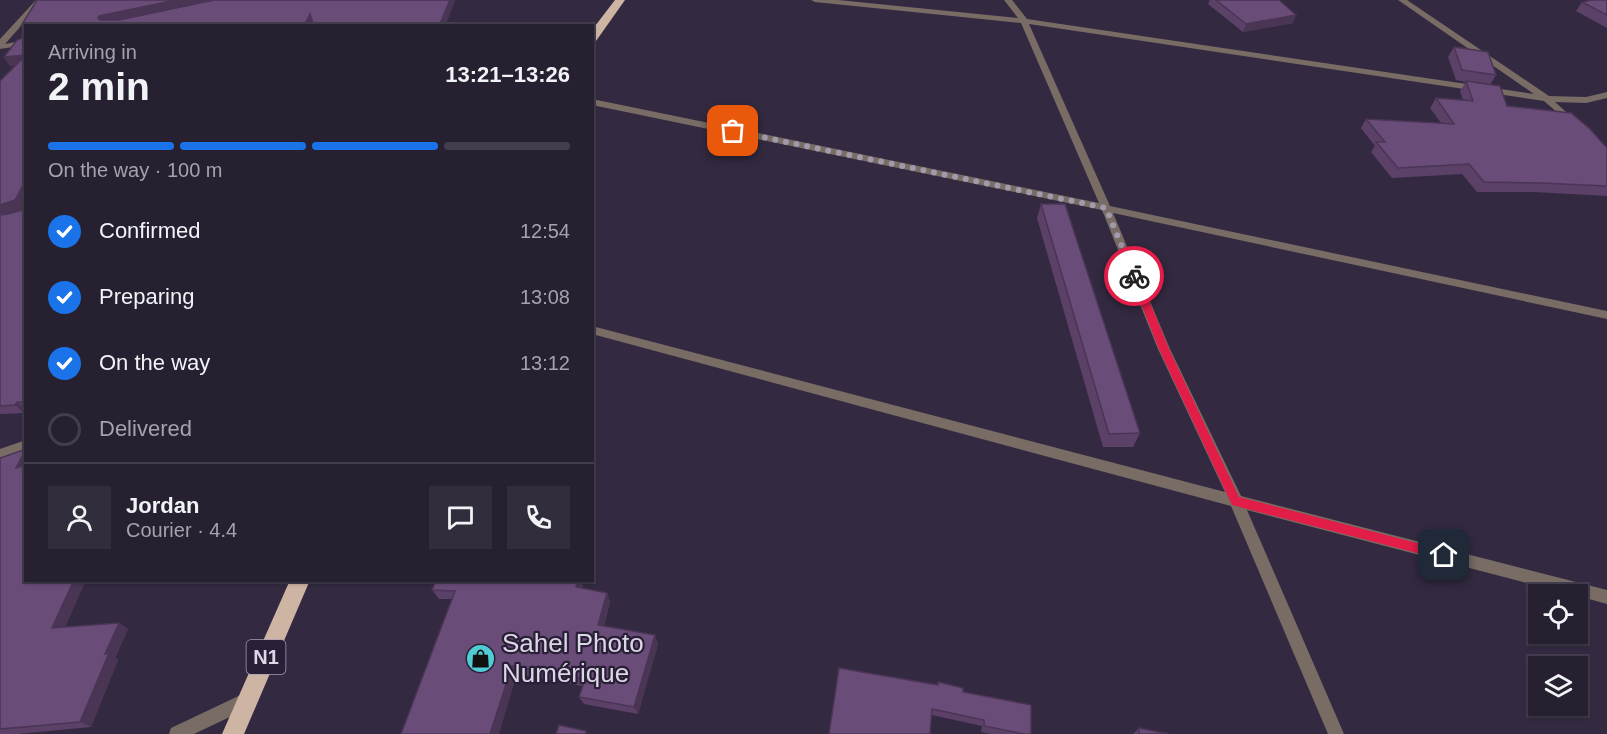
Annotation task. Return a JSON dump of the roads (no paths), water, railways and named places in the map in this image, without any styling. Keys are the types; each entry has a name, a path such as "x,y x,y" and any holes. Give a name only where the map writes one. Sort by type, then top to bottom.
{"highway":[{"path":"594,36 620,0"},
{"name":"N1","path":"233,734 299,582"}],"street":[{"path":"0,45 40,0"},
{"path":"815,0 1024,21 1547,99 1586,100 1607,104"},
{"path":"1008,0 1024,21 1106,208 1164,349 1236,501 1336,734"},
{"path":"1402,0 1547,99 1581,129"},
{"path":"0,45 24,42"},
{"path":"1586,100 1607,95"},
{"path":"594,102 1106,208 1607,315"},
{"path":"594,331 1607,597"},
{"path":"0,455 24,446"},
{"path":"177,734 247,700"}],"place":[{"name":"Sahel Photo Numérique","path":"481,658"}]}
